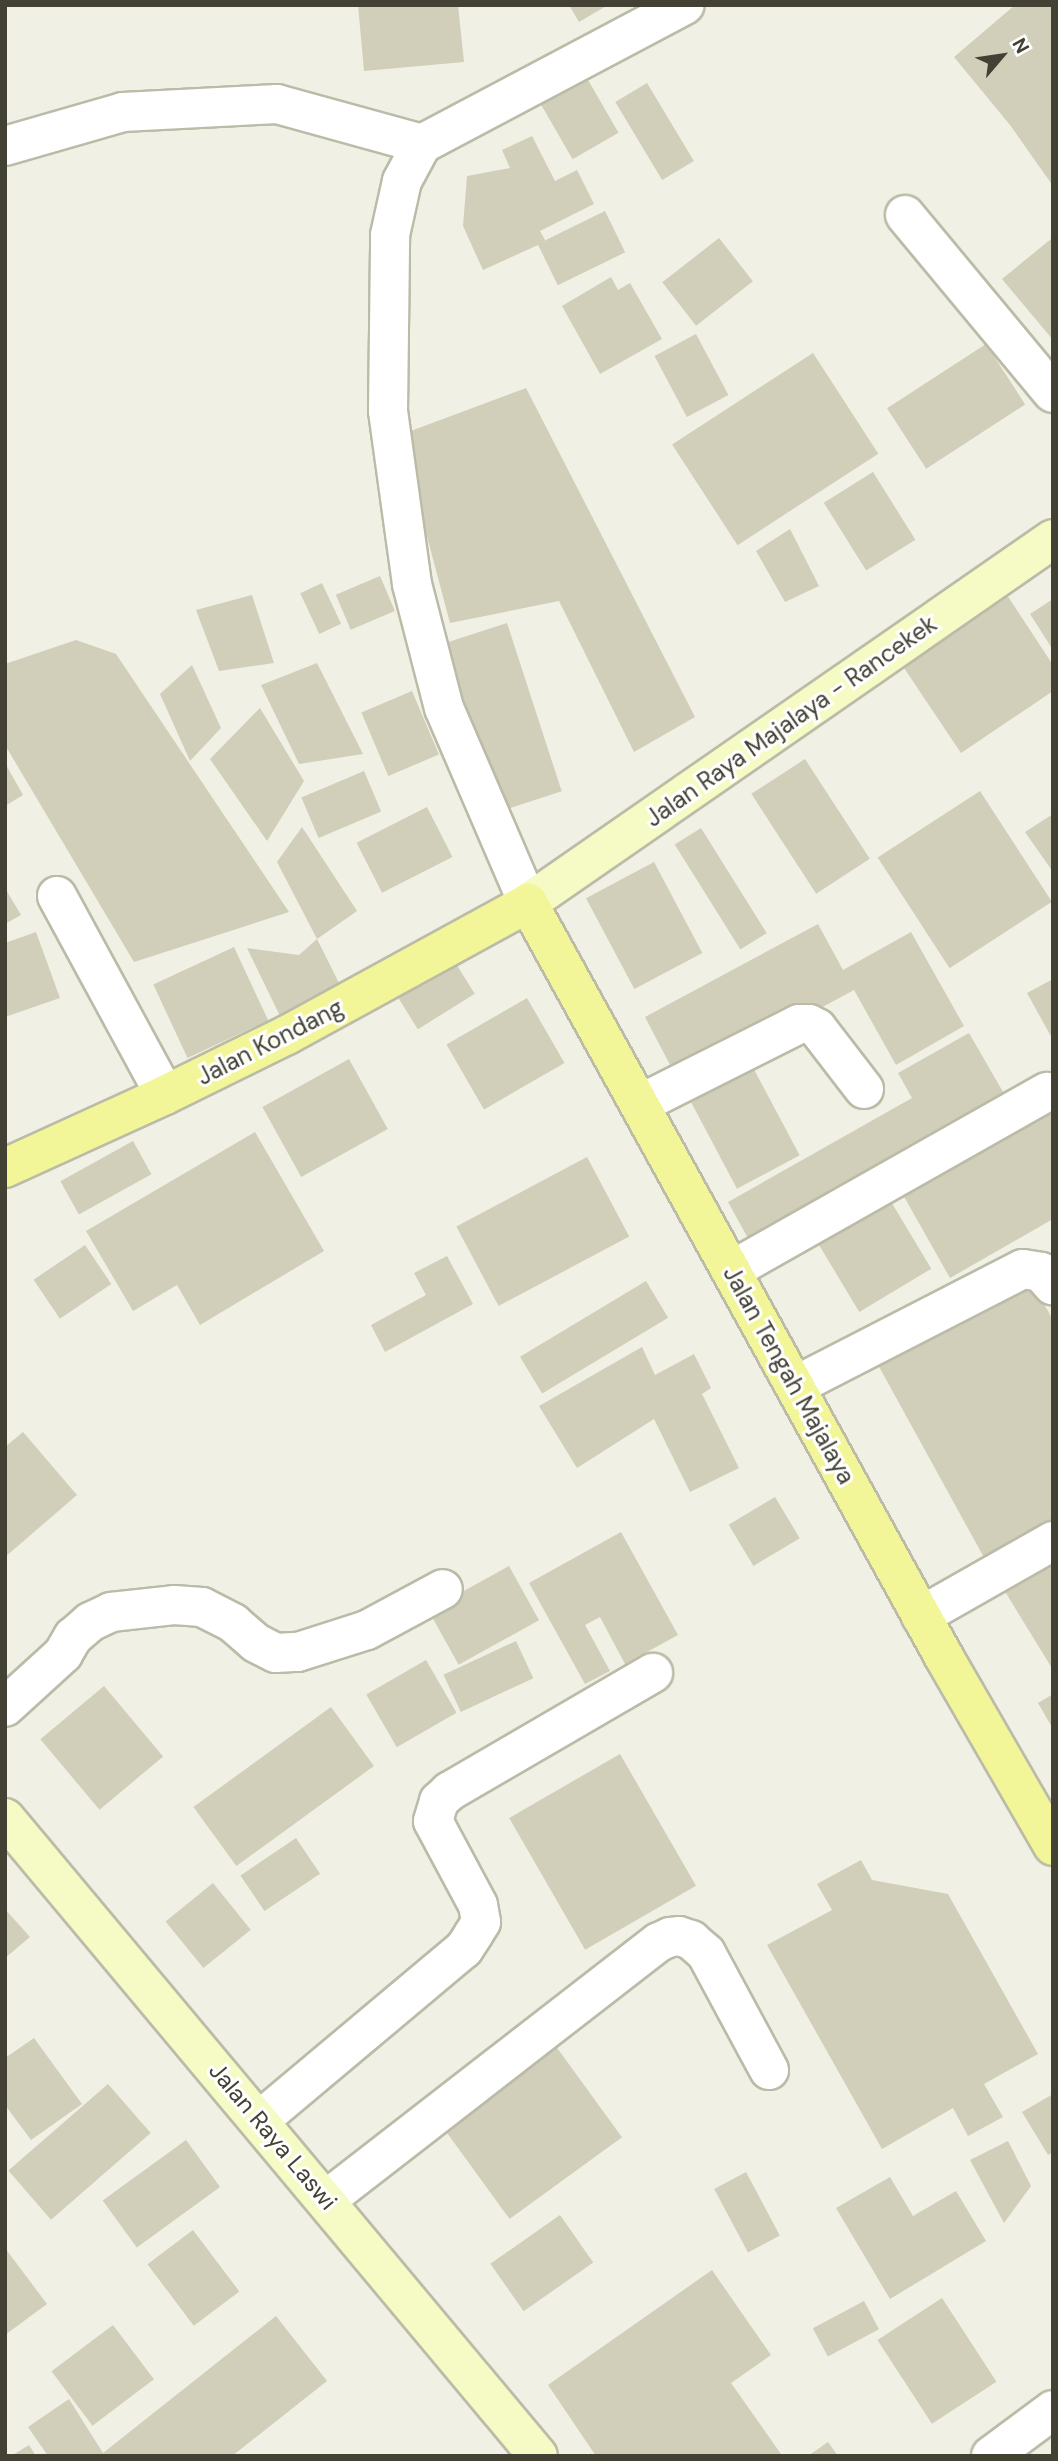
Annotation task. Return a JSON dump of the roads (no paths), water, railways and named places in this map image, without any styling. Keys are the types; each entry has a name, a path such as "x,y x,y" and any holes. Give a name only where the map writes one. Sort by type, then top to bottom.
{"main road":[{"name":"Jalan Raya Majalaya - Rancekek","path":"528,903 1053,538"},
{"name":"Jalan Kondang","path":"5,1168 165,1095 287,1035 528,903"},
{"name":"Jalan Tengah Majalaya","path":"528,903 922,1616 1053,1846"},
{"name":"Jalan Raya Laswi","path":"5,1818 538,2456"}],"street":[{"path":"528,903 444,708 412,584 388,411 390,235 402,181 422,145 684,5"},
{"path":"5,145 122,112 277,104 422,145"},
{"path":"905,215 1053,393"},
{"path":"57,896 165,1095"},
{"path":"640,1104 799,1024 809,1024 817,1028 864,1089"},
{"path":"732,1270 1047,1093"},
{"path":"795,1386 1023,1269 1041,1272 1053,1286"},
{"path":"922,1616 1053,1541"},
{"path":"5,1707 63,1654 73,1637 90,1622 111,1612 174,1605 201,1607 233,1623 256,1643 276,1653 298,1652 367,1630 443,1589"},
{"path":"260,2120 464,1949 481,1922 478,1905 433,1821 439,1801 450,1791 653,1673"},
{"path":"326,2200 670,1937 679,1936 691,1940 706,1953 769,2070"},
{"path":"991,2456 1053,2410"}]}
